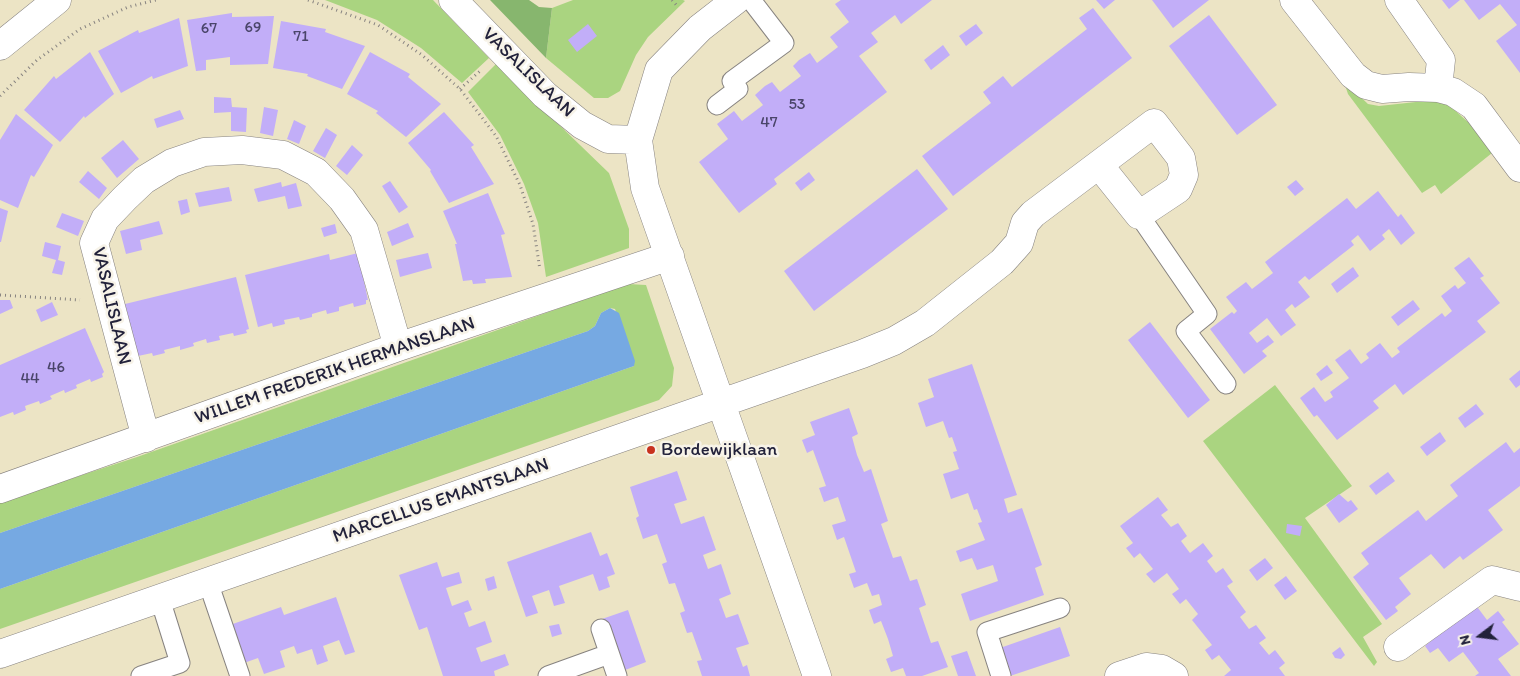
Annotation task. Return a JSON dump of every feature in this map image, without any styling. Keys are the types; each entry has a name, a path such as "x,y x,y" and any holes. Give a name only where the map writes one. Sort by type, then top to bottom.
{"street":[{"path":"0,46 57,0"},
{"name":"VASALISLAAN","path":"453,0 545,95 582,125 608,139 638,140"},
{"path":"736,0 700,28 659,70 638,140 645,188 817,676"},
{"path":"1294,0 1353,75 1366,85 1382,89 1409,87 1438,88 1453,92 1474,106 1520,168"},
{"path":"1399,0 1441,60 1438,88"},
{"name":"MARCELLUS EMANTSLAAN","path":"0,654 862,354 894,341 925,323 1002,262 1019,243 1025,223 1033,214 1099,166 1154,122 1181,158 1184,175 1178,189 1139,215"},
{"name":"VASALISLAAN","path":"146,438 108,302 94,243 105,219 144,180 172,163 204,152 242,150 282,156 316,172 342,199 364,230 398,348"},
{"path":"1099,166 1139,215"},
{"name":"WILLEM FREDERIK HERMANSLAAN","path":"0,489 398,348 670,256"},
{"path":"1398,647 1492,580 1520,587"},
{"path":"1119,676 1146,667 1162,669 1174,676"}],"lane":[{"path":"717,105 738,89 732,81 784,43 750,0"},
{"path":"1139,215 1207,314 1186,330 1226,384"},
{"path":"208,582 240,676"},
{"path":"141,676 180,662 160,599"},
{"path":"1001,676 987,632 1060,608"},
{"path":"601,629 617,676"},
{"path":"548,676 609,654"}],"path":[{"path":"0,96 37,60 80,29 128,7 156,0"},
{"path":"308,0 378,26 422,55 460,89 496,136 520,185 533,224 542,279 549,297"},
{"path":"0,295 108,302"}],"green space":[{"path":"325,0 433,0 489,58 462,83 421,48 377,20"},
{"path":"490,0 529,0 539,7 552,8 546,58"},
{"path":"573,0 685,1 648,37 636,55 620,91 608,98 594,98 546,58 552,8"},
{"path":"496,64 609,173 629,229 629,248 546,277 538,223 524,184 500,135 468,92"},
{"path":"1348,85 1368,104 1379,106 1436,101 1449,105 1469,123 1492,153 1441,194 1435,185 1422,193 1348,94 1346,88"},
{"path":"628,284 646,285 674,368 672,386 659,400 0,629 0,589 634,366 615,309 610,308 601,313 595,326 588,331 0,533 0,502 137,457"},
{"path":"1275,385 1352,486 1305,518 1382,624 1363,637 1377,662 1374,666 1203,441"}],"water":[{"path":"610,308 619,313 635,361 634,366 0,589 0,533 588,331 595,326 601,313"}],"building":[{"path":"841,0 932,0 901,24 895,15 871,33 878,42 859,56 887,92 774,179 777,184 739,213 699,162 728,139 717,124 734,111 742,121 763,105 755,95 765,86 772,82 780,92 801,76 793,66 799,60 810,53 817,63 838,47 830,37 849,22 835,4"},
{"path":"1096,0 1115,0 1104,9"},
{"path":"1152,0 1209,0 1173,28"},
{"path":"1442,0 1460,0 1449,9"},
{"path":"1464,0 1520,0 1520,73 1496,41 1517,25 1500,4 1479,20"},
{"path":"1093,8 1132,58 953,196 922,156 991,103 983,92 1003,76 1012,87 1087,29 1079,18"},
{"path":"232,13 232,17 274,16 268,64 230,65 230,57 206,60 206,70 196,71 187,20"},
{"path":"1209,15 1277,105 1237,135 1169,46"},
{"path":"179,18 188,66 153,79 152,76 121,93 98,51 138,30 139,33"},
{"path":"281,21 326,29 325,32 365,46 342,89 307,76 308,74 273,68"},
{"path":"588,24 597,36 577,52 568,40"},
{"path":"976,24 983,33 966,46 959,36"},
{"path":"943,45 950,55 931,70 924,60"},
{"path":"90,52 114,94 85,118 84,116 60,142 24,110 54,76 56,79"},
{"path":"370,52 410,74 408,77 441,104 406,137 376,113 378,111 347,94"},
{"path":"214,97 231,98 232,107 247,108 246,132 231,131 231,112 214,113"},
{"path":"264,107 278,110 273,136 260,133"},
{"path":"180,110 184,119 157,128 154,119"},
{"path":"444,112 474,145 471,147 494,184 449,203 431,170 408,143"},
{"path":"16,114 53,145 34,177 31,175 18,208 0,200 0,140"},
{"path":"294,120 306,126 299,144 287,139"},
{"path":"326,128 337,135 325,158 313,151"},
{"path":"123,140 139,159 117,178 101,158"},
{"path":"352,145 363,155 347,175 336,166"},
{"path":"917,169 948,209 814,311 784,271"},
{"path":"88,171 107,188 99,199 79,182"},
{"path":"809,172 815,180 801,191 795,183"},
{"path":"1296,180 1304,189 1295,196 1287,187"},
{"path":"390,181 408,207 399,213 382,186"},
{"path":"281,182 282,187 296,183 302,206 288,209 285,196 258,202 254,189"},
{"path":"229,187 232,201 199,207 195,193"},
{"path":"1378,191 1398,217 1401,214 1415,233 1401,245 1389,229 1382,235 1385,239 1370,251 1358,235 1351,241 1354,245 1309,280 1305,276 1298,282 1310,297 1295,308 1292,304 1285,310 1296,325 1281,336 1267,318 1249,333 1257,343 1268,335 1274,342 1262,351 1267,356 1244,374 1210,329 1232,312 1234,314 1237,311 1226,297 1246,282 1252,289 1273,273 1265,262 1347,198 1356,209"},
{"path":"488,193 505,234 501,235 512,277 485,279 486,283 473,284 472,280 463,281 455,244 457,244 443,211"},
{"path":"187,199 190,212 181,215 178,201"},
{"path":"0,208 8,211 1,242 0,242"},
{"path":"62,213 84,221 78,236 56,227"},
{"path":"159,221 163,234 140,240 142,250 126,254 120,231"},
{"path":"408,223 414,237 392,246 387,232"},
{"path":"335,224 337,233 324,237 321,228"},
{"path":"45,242 61,246 58,260 65,262 62,275 52,273 56,260 42,256"},
{"path":"358,253 368,300 366,300 366,304 354,307 353,303 339,307 339,311 327,314 326,310 312,314 312,317 300,320 299,317 284,320 285,324 273,327 272,323 258,327 245,275 329,254 330,260"},
{"path":"428,253 432,268 400,277 396,260"},
{"path":"1469,257 1484,276 1480,278 1500,303 1477,321 1486,332 1403,395 1395,384 1373,401 1379,408 1337,440 1317,415 1314,417 1300,398 1314,387 1325,402 1333,397 1330,392 1349,378 1335,360 1350,349 1361,364 1369,358 1366,354 1380,343 1392,358 1400,352 1397,348 1442,313 1445,317 1452,311 1441,296 1455,285 1458,289 1466,283 1454,268"},
{"path":"1353,267 1359,276 1337,293 1331,284"},
{"path":"236,277 249,329 246,330 247,333 234,336 233,333 219,336 220,340 207,343 206,339 193,343 194,346 180,350 180,346 164,350 165,353 153,356 152,353 138,356 125,304"},
{"path":"0,300 10,300 13,308 0,314"},
{"path":"1413,300 1420,309 1398,326 1391,317"},
{"path":"52,302 58,315 41,322 36,310"},
{"path":"1150,322 1210,400 1188,418 1128,340"},
{"path":"85,328 104,372 102,374 103,377 91,382 90,379 76,385 77,388 65,393 64,390 50,396 52,399 40,404 39,401 25,406 26,410 14,415 13,412 0,417 0,365"},
{"path":"972,364 1017,495 1004,499 1008,513 1022,508 1042,565 1035,568 1044,595 970,621 961,594 998,581 993,565 977,570 972,558 960,562 956,551 985,540 978,523 982,522 977,509 974,510 968,493 951,499 943,474 959,469 953,452 957,451 952,437 949,438 943,421 926,427 918,403 934,397 928,379"},
{"path":"1327,365 1333,373 1321,381 1316,374"},
{"path":"1520,370 1520,385 1516,388 1509,379"},
{"path":"1476,404 1484,414 1465,428 1458,418"},
{"path":"849,408 858,434 852,437 857,455 864,472 871,469 888,521 881,524 893,558 901,556 910,581 917,579 926,605 919,608 931,643 938,641 948,667 922,676 906,676 903,668 891,672 886,659 893,656 888,639 881,621 874,624 869,610 882,605 879,594 872,596 867,583 854,588 849,574 856,572 844,537 837,540 832,525 846,521 838,497 824,502 819,488 826,486 813,450 807,453 802,440 815,435 810,422"},
{"path":"1440,432 1446,441 1427,456 1420,447"},
{"path":"1506,442 1514,453 1520,448 1520,486 1488,510 1503,530 1463,560 1460,556 1444,569 1431,554 1399,578 1411,594 1395,607 1398,611 1386,620 1353,577 1369,564 1361,553 1418,510 1426,521 1458,496 1450,485"},
{"path":"677,471 687,500 674,504 681,524 704,516 716,550 703,555 708,569 721,564 731,594 719,599 726,618 738,614 749,644 736,648 743,667 747,665 750,676 702,676 697,661 702,660 692,632 687,633 680,613 685,611 675,583 669,584 662,564 667,562 657,534 643,539 636,518 639,516 630,487"},
{"path":"1388,472 1395,481 1376,495 1369,486"},
{"path":"1339,494 1348,502 1351,500 1358,509 1339,523 1326,505"},
{"path":"1158,497 1168,510 1161,515 1171,527 1178,523 1187,536 1181,541 1190,553 1203,543 1213,556 1207,561 1216,573 1223,568 1233,582 1227,586 1246,612 1240,617 1249,629 1256,625 1266,638 1259,643 1269,655 1275,650 1285,663 1279,668 1285,676 1224,676 1231,670 1219,655 1212,660 1205,650 1212,645 1192,620 1198,614 1186,599 1180,604 1172,594 1179,589 1167,573 1154,583 1146,574 1153,569 1140,553 1134,558 1126,548 1133,543 1120,526"},
{"path":"1287,524 1302,526 1300,536 1286,533"},
{"path":"591,532 600,556 607,553 615,574 607,577 610,587 599,591 593,574 559,586 565,603 554,606 549,590 532,596 538,613 526,617 507,562"},
{"path":"1265,558 1273,568 1257,581 1249,570"},
{"path":"437,562 442,577 459,572 462,583 446,588 452,606 468,600 472,610 464,613 469,627 485,621 492,642 476,648 481,662 505,654 509,665 494,671 495,676 443,676 427,627 419,630 399,575"},
{"path":"494,576 497,588 488,591 485,579"},
{"path":"1286,576 1297,591 1285,600 1274,585"},
{"path":"336,597 355,652 345,655 339,640 323,646 328,661 317,665 312,649 297,654 294,646 280,651 285,667 264,674 258,658 244,663 230,625 281,607 284,615"},
{"path":"1475,604 1487,620 1498,611 1505,620 1502,622 1519,644 1498,659 1511,676 1475,676 1479,673 1463,652 1449,662 1438,648 1430,653 1425,646 1432,640 1430,638"},
{"path":"628,610 646,662 620,672 602,619"},
{"path":"559,624 562,634 552,637 549,626"},
{"path":"1060,627 1070,656 1010,676 1000,648"},
{"path":"1340,647 1345,655 1341,659 1335,658 1332,653"},
{"path":"967,651 976,676 958,676 951,656"}],"place":[{"name":"Bordewijklaan","path":"651,450"}]}
